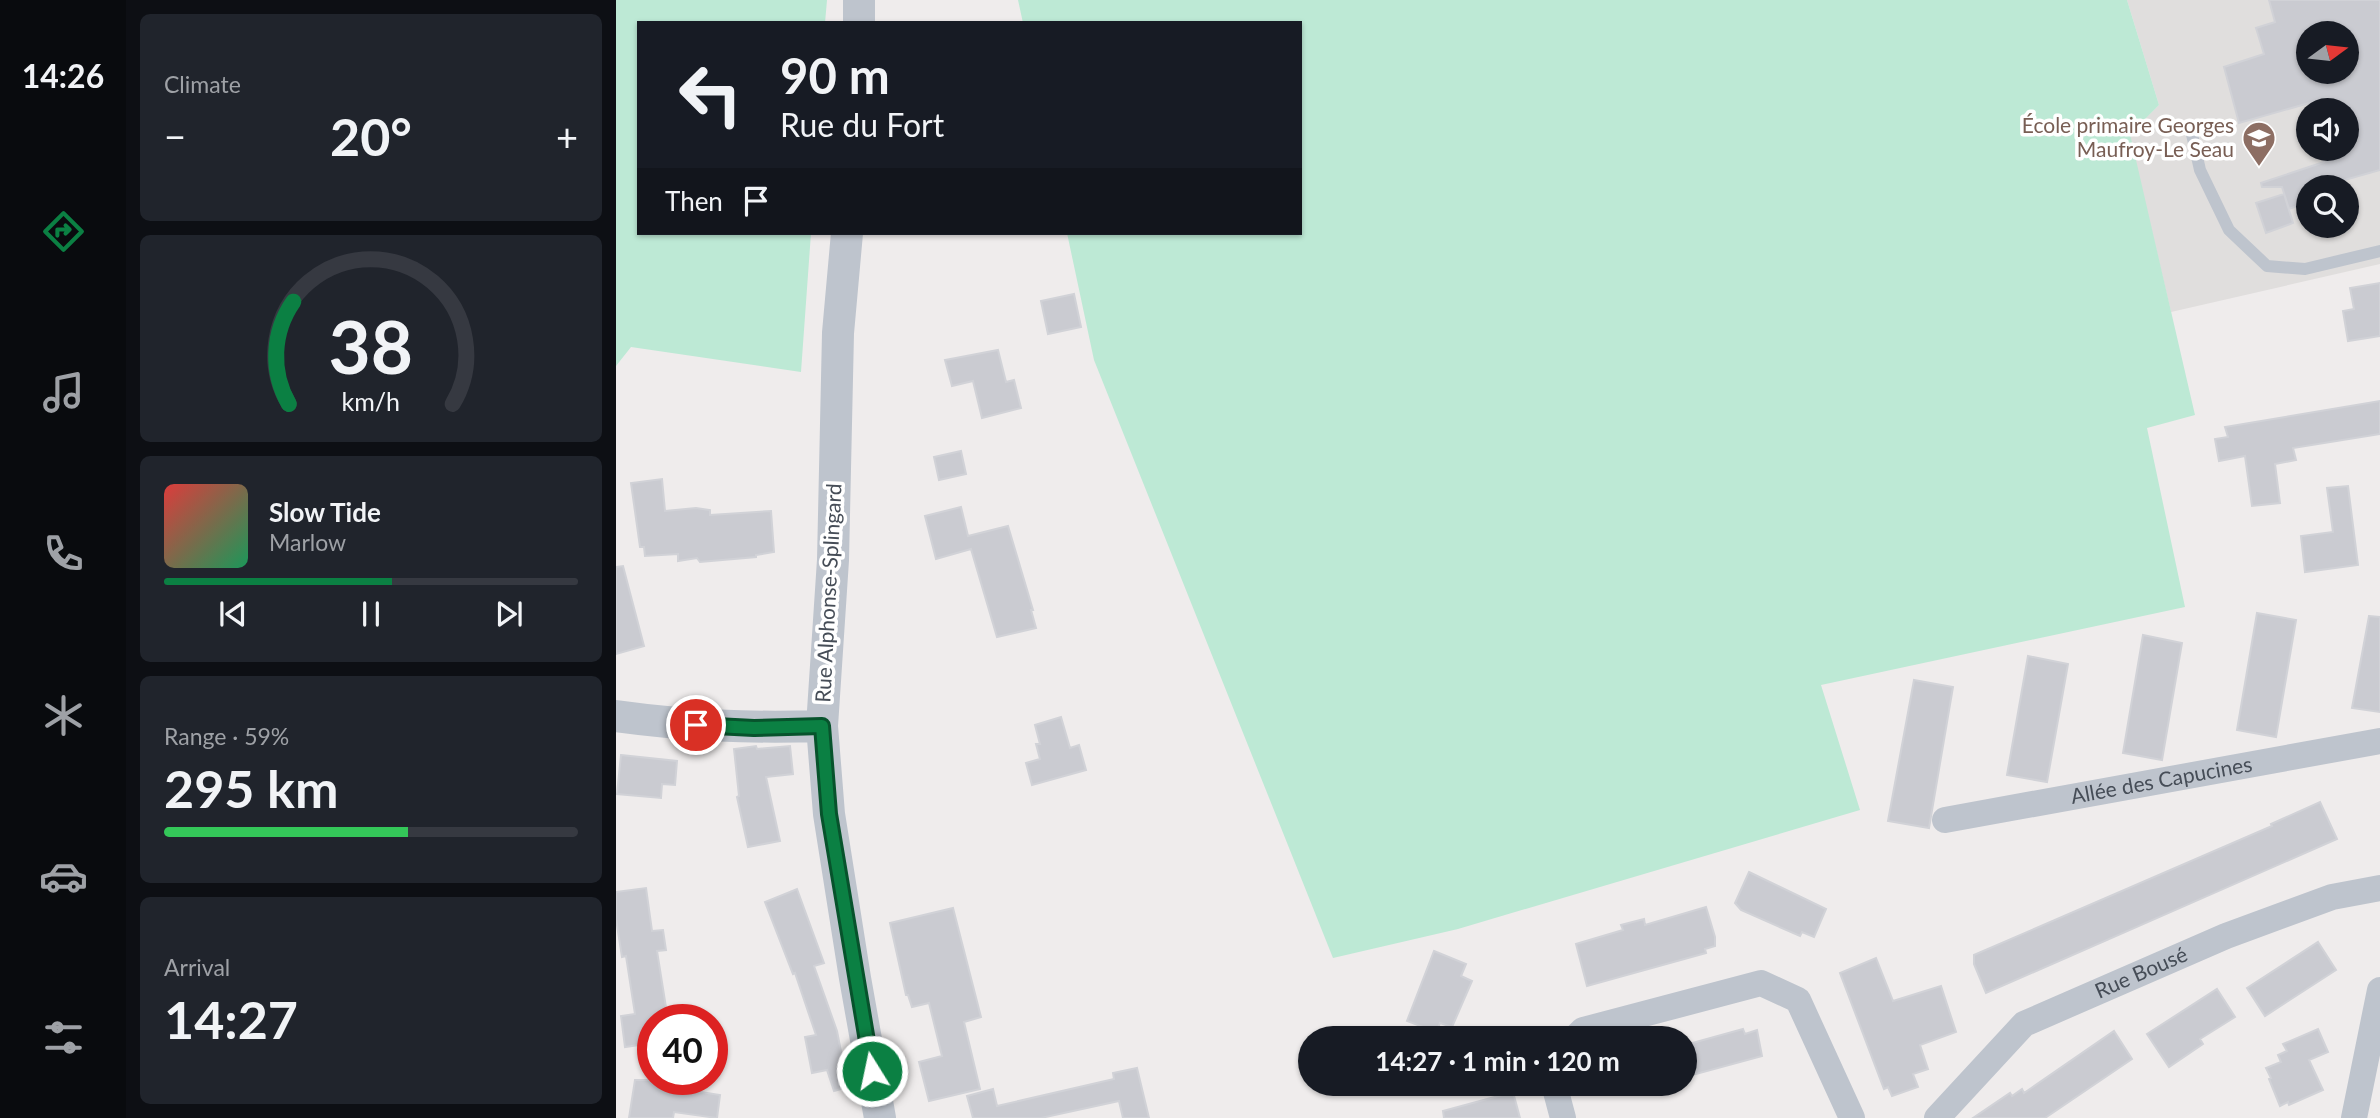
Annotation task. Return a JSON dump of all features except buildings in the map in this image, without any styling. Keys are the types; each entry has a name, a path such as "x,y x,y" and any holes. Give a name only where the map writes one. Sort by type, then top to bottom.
{"street":[{"path":"859,0 859,21"},
{"name":"Rue Alphonse-Splingard","path":"847,235 838,346 832,560 822,726 829,814 880,1118"},
{"path":"616,716 718,727 822,726"},
{"name":"Allée des Capucines","path":"1945,820 2380,741"},
{"name":"Rue Bousé","path":"1937,1118 2024,1024 2226,936 2332,897 2380,888"},
{"path":"1598,1026 1760,983 1798,1000 1852,1118"},
{"path":"2354,1118 2380,990"},
{"path":"1557,1096 1563,1118"}],"lane":[{"path":"2191,130 2200,170 2229,230 2267,266 2305,269 2380,251"}],"shaded area":[{"name":"École primaire Georges Maufroy-Le Seau","path":"2127,0 2380,0 2380,264 2171,312 2129,134 2159,105"}],"green space":[{"path":"616,0 827,0 825,21 637,21 637,235 811,235 801,372 631,347 616,366"},
{"path":"1018,0 2127,0 2159,105 2130,134 2195,415 2147,428 2185,607 1821,685 1860,810 1458,929 1333,958 1094,360 1067,235 1302,235 1302,21 1023,21"}],"place":[{"name":"École primaire Georges Maufroy-Le Seau","path":"2259,168"}],"route":[{"path":"696,725 754,728 822,726 829,814 872,1071"}]}
